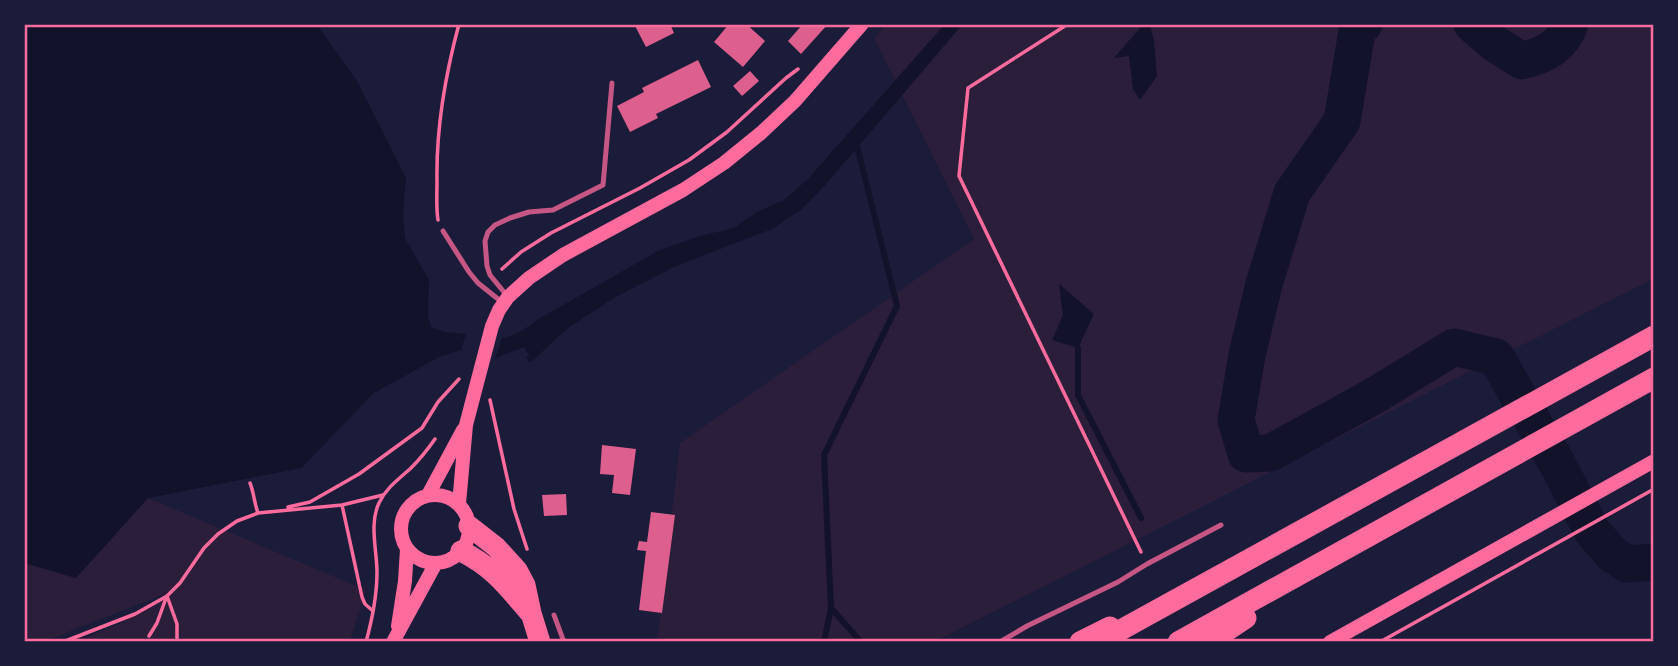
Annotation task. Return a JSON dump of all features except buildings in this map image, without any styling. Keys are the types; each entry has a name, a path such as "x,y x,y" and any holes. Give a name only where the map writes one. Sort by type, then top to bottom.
{"highway":[{"path":"1099,642 1654,335"},
{"path":"1178,642 1654,378"},
{"path":"1210,642 1400,518"},
{"path":"469,526 496,547 517,570 525,585 540,642"},
{"path":"1080,642 1271,546"},
{"path":"461,551 494,572 531,613"}],"main road":[{"path":"459,504 466,425 492,326 505,300 554,260 683,190 724,163 794,101 862,24"},
{"path":"428,495 466,425"},
{"path":"1330,642 1654,461"},
{"path":"439,494 450,497 459,504 468,518 469,526 468,540 461,551 450,560 436,563 420,560 407,549 400,531 405,511 411,504 419,498 439,494"},
{"path":"395,638 405,581 407,549"},
{"path":"395,638 436,563"}],"lane":[{"path":"505,300 487,266 485,241 488,232 495,225 529,212 553,210 603,186 612,83"},
{"path":"443,231 478,283 505,300"},
{"path":"1000,642 1118,582 1221,525"},
{"path":"554,615 564,642"}],"path":[{"path":"443,231 437,217 441,110 459,24"},
{"path":"1068,24 968,88 959,176 1147,564"},
{"path":"494,281 506,265 551,233 667,173 701,152 802,66"},
{"path":"278,510 310,502 369,466 422,428 438,402 459,379"},
{"path":"476,382 490,400 514,509 529,554"},
{"path":"366,642 377,574 377,506 391,485 412,467 435,439"},
{"path":"250,483 258,513"},
{"path":"1380,642 1654,489"},
{"path":"63,642 135,614 167,596 180,583 204,548 237,521 258,513 342,505 383,495"},
{"path":"342,505 362,597 373,611"},
{"path":"149,636 167,596"},
{"path":"167,596 177,624 177,642"},
{"path":"85,634 86,642"}],"shaded area":[{"path":"24,25 317,25 357,81 406,178 403,214 405,238 429,280 428,318 432,328 503,338 521,331 660,250 734,228 757,212 784,200 808,179 944,25 962,25 827,183 803,208 772,229 676,266 617,296 568,328 530,363 524,347 496,358 461,350 439,357 374,393 301,468 148,498 76,578 25,563"},
{"path":"886,25 1653,25 1653,279 936,641 657,642 680,443 974,239 874,38"},
{"path":"1135,25 1150,25 1157,76 1140,100 1133,89 1129,56 1114,58 1140,28"},
{"path":"1059,284 1094,314 1078,348 1052,340 1063,315"},
{"path":"148,498 366,590 350,641 181,641 180,628 180,641 78,641 119,624 173,591 45,641 25,641 24,563 76,578"}],"pier":[{"path":"467,330 503,335 494,362 460,354"}],"waterway":[{"path":"1364,24 1357,31 1342,121 1292,193 1264,284 1247,355 1236,420 1246,454 1270,453 1374,396 1454,347 1496,357 1592,531 1613,555 1627,564 1654,562"},
{"path":"1472,24 1494,43 1522,61 1551,49 1562,39 1570,24"},
{"path":"824,642 831,608 824,455 897,306 856,142"},
{"path":"1078,348 1078,395 1141,518"},
{"path":"831,608 861,642"}]}
